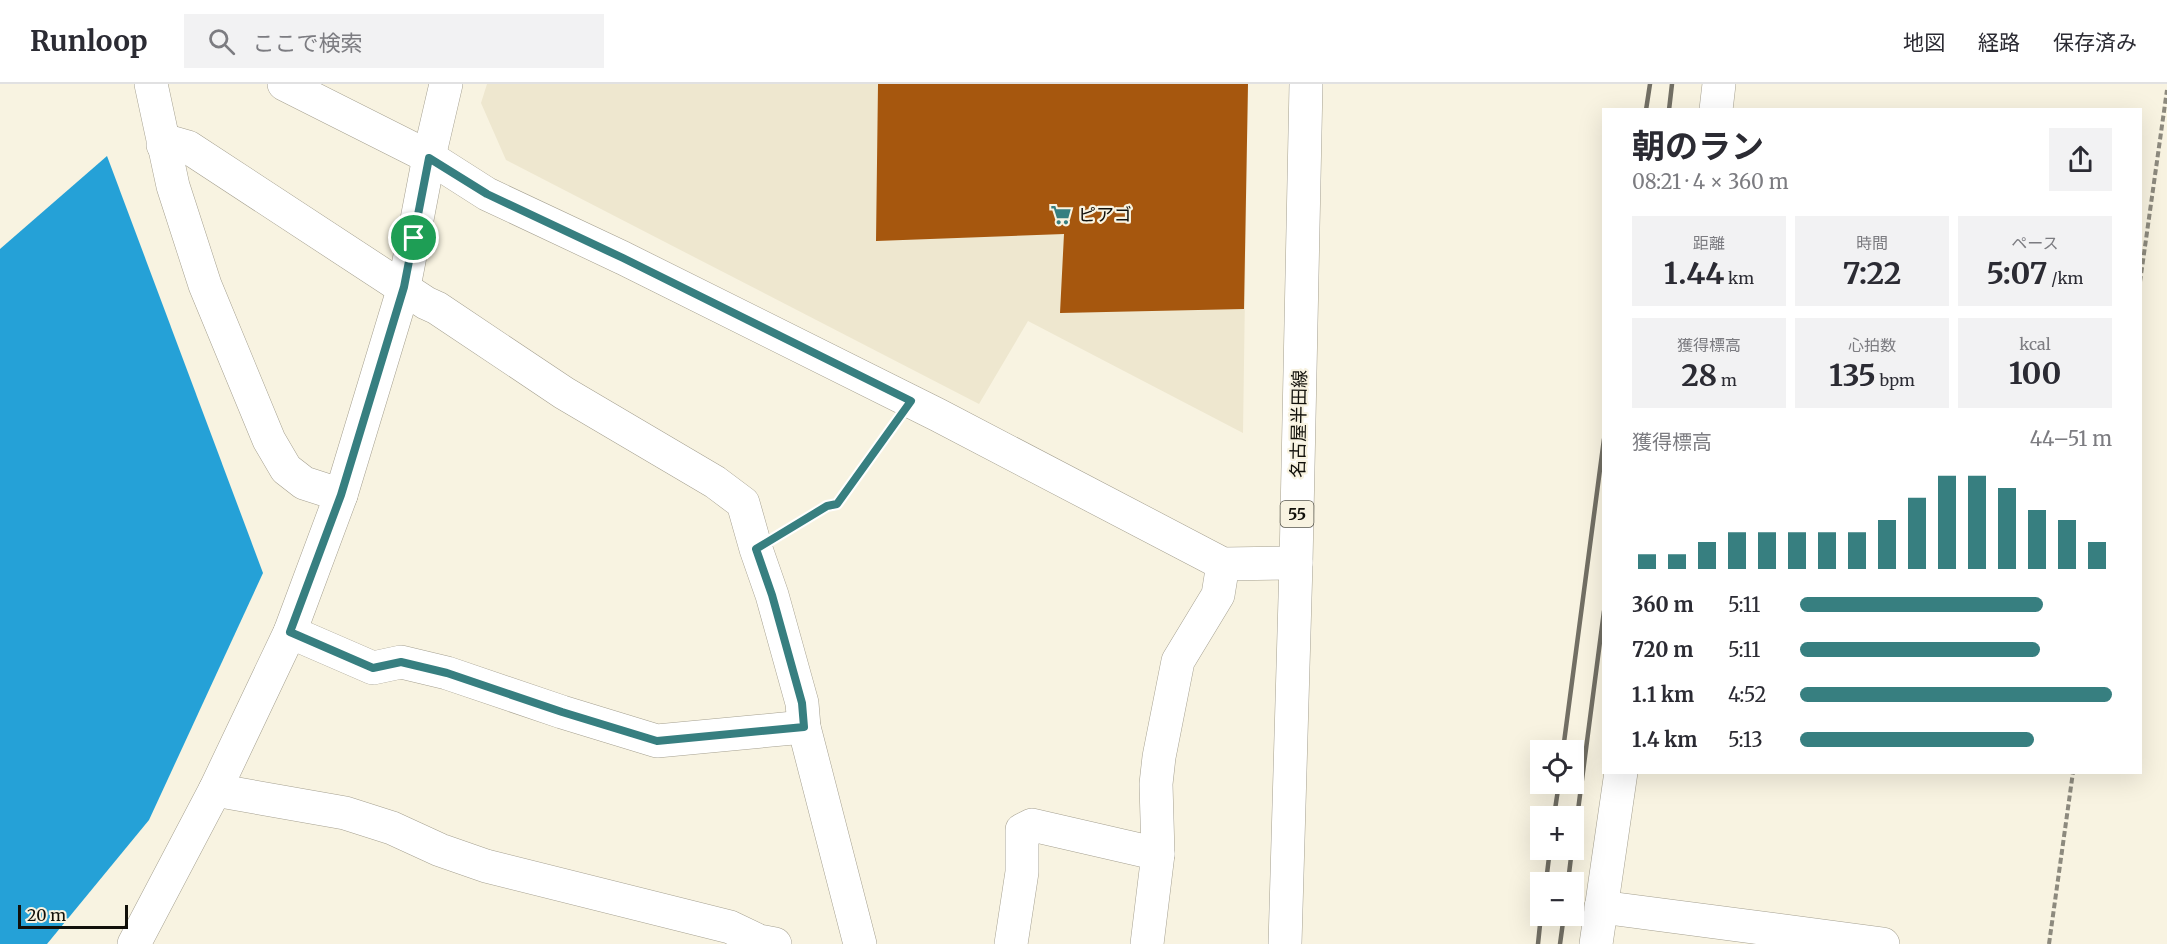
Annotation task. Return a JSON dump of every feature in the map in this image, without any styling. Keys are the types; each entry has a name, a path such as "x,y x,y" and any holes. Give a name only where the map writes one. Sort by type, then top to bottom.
{"street":[{"path":"151,84 173,186 205,285 268,440 286,469 304,483 341,495"},
{"path":"284,84 429,158 487,194 623,258 911,401 1223,564 1296,563"},
{"path":"134,944 215,790 290,632 341,495 404,287 446,84"},
{"name":"名古屋半田線","path":"1285,944 1306,84"},
{"path":"1716,108 1719,84"},
{"path":"164,145 174,143 188,147 564,393 715,482 743,503 802,703 804,727 860,944"},
{"path":"1147,944 1158,854 1156,784 1159,757 1178,661 1218,595 1223,564"},
{"path":"290,632 373,668 401,662 447,673 657,741 804,727"},
{"path":"1596,944 1621,774"},
{"path":"215,790 345,813 392,828 440,850 486,866 730,927 763,943"},
{"path":"1011,944 1022,872 1023,830 1032,825 1158,854"},
{"path":"1601,907 1883,944"}],"path":[{"path":"2142,268 2167,90"},
{"path":"756,549 827,506 837,504 911,401"},
{"path":"2049,944 2073,774"}],"shaded area":[{"path":"487,84 1248,84 1243,433 1028,321 979,404 506,160 481,103"}],"water":[{"path":"107,156 263,573 149,820 47,944 0,944 0,249"}],"building":[{"name":"ピアゴ","path":"878,84 1248,84 1244,309 1060,313 1064,234 876,241"}],"railway":[{"path":"1646,108 1650,84"},
{"path":"1669,108 1672,84"},
{"path":"1564,740 1602,454"},
{"path":"1579,806 1602,626"},
{"path":"1556,806 1557,794"},
{"path":"1547,872 1549,860"},
{"path":"1569,872 1571,860"},
{"path":"1538,944 1540,926"},
{"path":"1560,944 1562,926"}],"place":[{"name":"ピアゴ","path":"1061,215"}],"route":[{"path":"429,158 487,194 623,258 911,401 837,504 827,506 756,549 772,595 802,703 804,727 657,741 447,673 401,662 373,668 290,632 341,495 404,287 414,238 429,158"}]}
